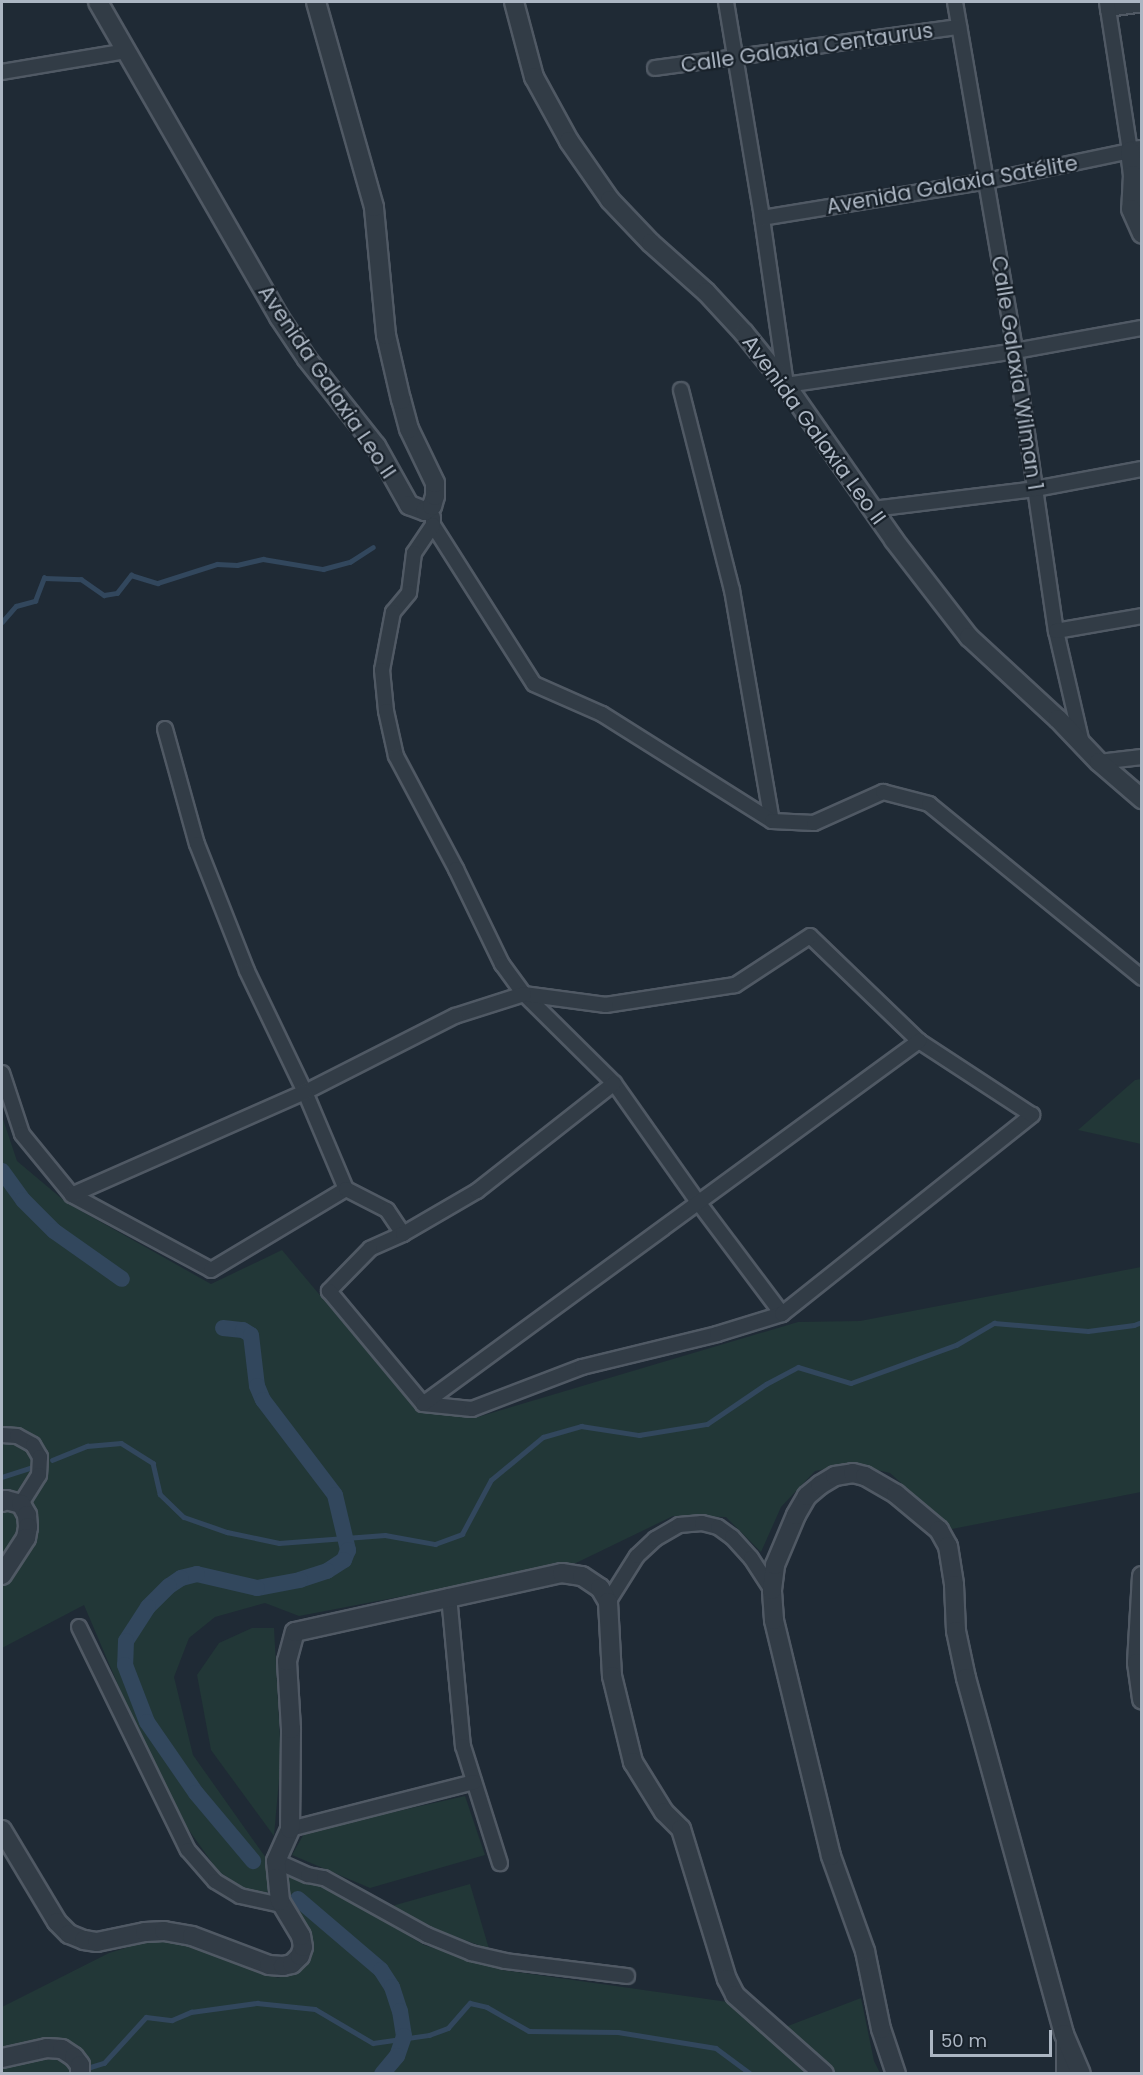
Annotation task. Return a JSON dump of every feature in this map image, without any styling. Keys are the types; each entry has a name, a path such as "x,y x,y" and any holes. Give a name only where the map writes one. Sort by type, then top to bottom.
{"street":[{"name":"Avenida Galaxia Leo II","path":"98,2 279,317 307,359 376,446 409,506 425,511 432,506 435,483 409,429 386,335 374,207 316,2"},
{"name":"Avenida Galaxia Leo II","path":"514,2 534,77 569,141 610,200 651,243 706,292 744,333 786,386 873,509 969,637 1099,762 1142,799"},
{"path":"726,2 762,218 786,386 1014,351 1142,328"},
{"name":"Calle Galaxia Wilman 1","path":"955,2 987,182 1056,631 1082,744"},
{"path":"1142,4 1107,5 1136,150 1137,175 1131,209 1142,234"},
{"name":"Calle Galaxia Centaurus","path":"655,68 959,27"},
{"path":"2,72 126,51"},
{"name":"Avenida Galaxia Satélite","path":"762,218 987,182 1136,150"},
{"path":"681,390 732,590 772,821"},
{"path":"873,509 1035,489 1142,469"},
{"path":"432,506 433,525 534,684 602,714 772,821 814,823 883,792 929,804 1142,978"},
{"path":"433,525 414,553 409,593 393,612 382,670 386,711 396,756 456,869 502,964 524,994 614,1083 698,1202 783,1314"},
{"path":"1056,631 1142,616"},
{"path":"165,729 197,844 247,971 305,1092 346,1189 387,1210 403,1234"},
{"path":"1099,762 1142,757"},
{"path":"72,1195 305,1092 455,1016 524,994 606,1005 735,985 810,936 919,1041 1032,1115 783,1314 717,1334 582,1367 472,1409 423,1404 329,1291 370,1249 403,1234 477,1191 614,1083"},
{"path":"423,1404 919,1041"},
{"path":"2,1073 22,1134 72,1195 211,1270 346,1189"},
{"path":"2,1435 16,1436 33,1445 40,1457 39,1475 21,1504"},
{"path":"896,2073 881,2030 867,1960 831,1856 778,1644 772,1590 776,1565 796,1515 807,1497 835,1476 853,1473 879,1483 928,1520 946,1540 953,1577 956,1631 966,1678 1064,2034 1081,2073"},
{"path":"2,1502 6,1500 21,1504 27,1515 26,1538 2,1575"},
{"path":"608,1602 637,1556 655,1539 679,1525 702,1523 718,1527 732,1537 751,1558 772,1590"},
{"path":"2,1830 57,1922 69,1934 97,1942 145,1932 164,1931 192,1936 269,1965 292,1964 300,1956 303,1947 301,1936 282,1905 276,1861 290,1829 291,1753 287,1661 295,1632 449,1596 562,1573 582,1575 600,1587 608,1602 612,1676 633,1762 664,1812 681,1829 727,1979 735,1995 824,2073"},
{"path":"1142,1576 1137,1663 1142,1700"},
{"path":"449,1596 463,1746 500,1863"},
{"path":"79,1627 188,1850 215,1881 240,1896 282,1905"},
{"path":"290,1829 474,1782"},
{"path":"276,1861 308,1875 324,1878 427,1935 471,1953 505,1961 627,1976"},
{"path":"1064,2034 1064,2073"},
{"path":"2,2058 47,2048 62,2049 75,2056 80,2065 80,2073"}],"green space":[{"path":"1141,1079 1141,1144 1078,1130 1135,1080"},
{"path":"2,1116 17,1161 67,1203 211,1284 282,1250 418,1412 478,1417 798,1322 860,1321 1141,1267 1141,1492 952,1529 890,1473 851,1464 815,1471 781,1507 761,1552 726,1517 673,1516 576,1563 299,1616 265,1603 215,1617 189,1638 174,1677 193,1755 266,1858 272,1891 252,1894 218,1871 186,1826 127,1706 84,1605 2,1648"},
{"path":"252,1628 274,1628 281,1757 274,1836 211,1750 197,1675 219,1643"},
{"path":"465,1796 485,1855 370,1888 292,1855 305,1832"},
{"path":"282,1874 326,1887 424,1945 502,1970 728,2002 767,2034 861,1998 874,2061 880,2073 2,2074 2,2007 109,1953 151,1940 182,1940 278,1978 298,1968 313,1944 292,1905"},
{"path":"470,1884 489,1949 438,1930 392,1906"}],"waterway":[{"path":"2,622 16,606 35,601 44,578 81,579 104,595 117,593 131,575 158,583 217,564 237,565 263,559 323,569 350,562 373,547"},
{"path":"2,1171 23,1200 54,1231 122,1279"},
{"path":"52,1460 87,1446 121,1443 153,1463 160,1494 184,1517 227,1532 279,1543 385,1535 435,1544 462,1534 491,1480 543,1437 581,1426 639,1435 707,1424 766,1384 798,1367 851,1383 956,1345 994,1323 1088,1331 1142,1322"},
{"path":"223,1328 243,1330 251,1335 257,1386 263,1400 335,1495 348,1550 344,1560 327,1571 300,1580 257,1588 197,1574 181,1578 169,1586 148,1607 126,1641 125,1665 147,1722 196,1793 253,1861"},
{"path":"2,1477 38,1465"},
{"path":"298,1899 381,1970 392,1987 400,2011 404,2036 397,2056 382,2074"},
{"path":"84,2069 104,2063 146,2017 172,2020 191,2012 257,2003 315,2009 373,2043 429,2035 448,2028 470,2003 487,2007 529,2031 618,2032 716,2048 751,2074"}]}
